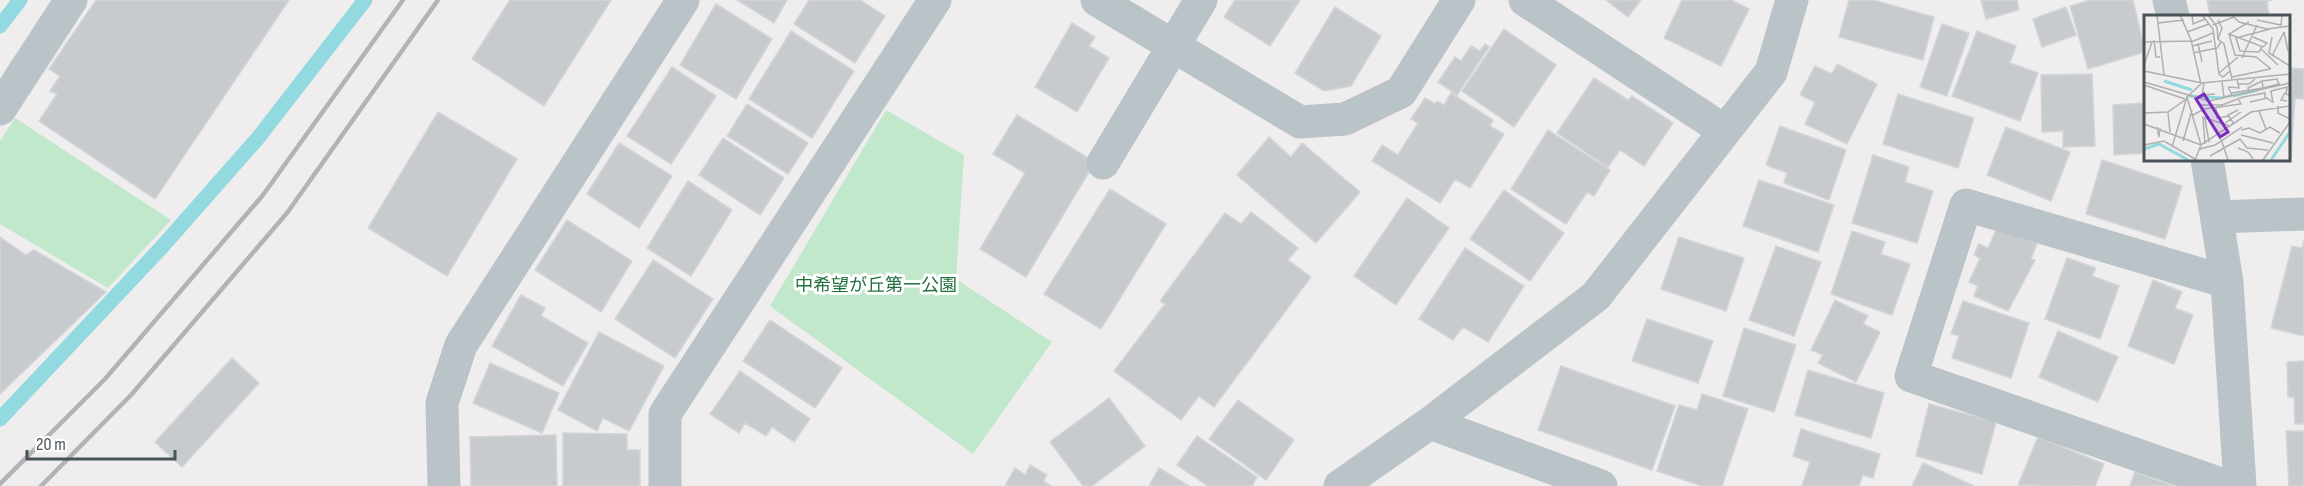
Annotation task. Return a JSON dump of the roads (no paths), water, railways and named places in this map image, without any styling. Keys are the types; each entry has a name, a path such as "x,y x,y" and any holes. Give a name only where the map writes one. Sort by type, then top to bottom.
{"street":[{"path":"0,109 71,0"},
{"path":"444,486 442,403 461,345 683,0"},
{"path":"665,486 665,414 935,0"},
{"path":"1097,0 1300,122 1345,119 1401,92 1459,0"},
{"path":"1103,164 1201,0"},
{"path":"1525,0 1725,131"},
{"path":"1340,486 1430,423 1596,296 1771,72 1792,0"},
{"path":"2169,0 2174,15"},
{"path":"2207,160 2227,282 2240,486"},
{"path":"2227,282 1966,205 1911,376 2227,486"},
{"path":"2217,217 2304,214"},
{"path":"1430,423 1601,486"}],"waterway":[{"path":"0,26 20,0"},
{"path":"0,419 161,248 258,138 365,0"}],"railway":[{"path":"0,484 105,379 263,195 403,0"},
{"path":"41,486 131,395 287,213 438,0"}],"park label":[{"name":"中希望が丘第一公園","path":"876,285"}]}
